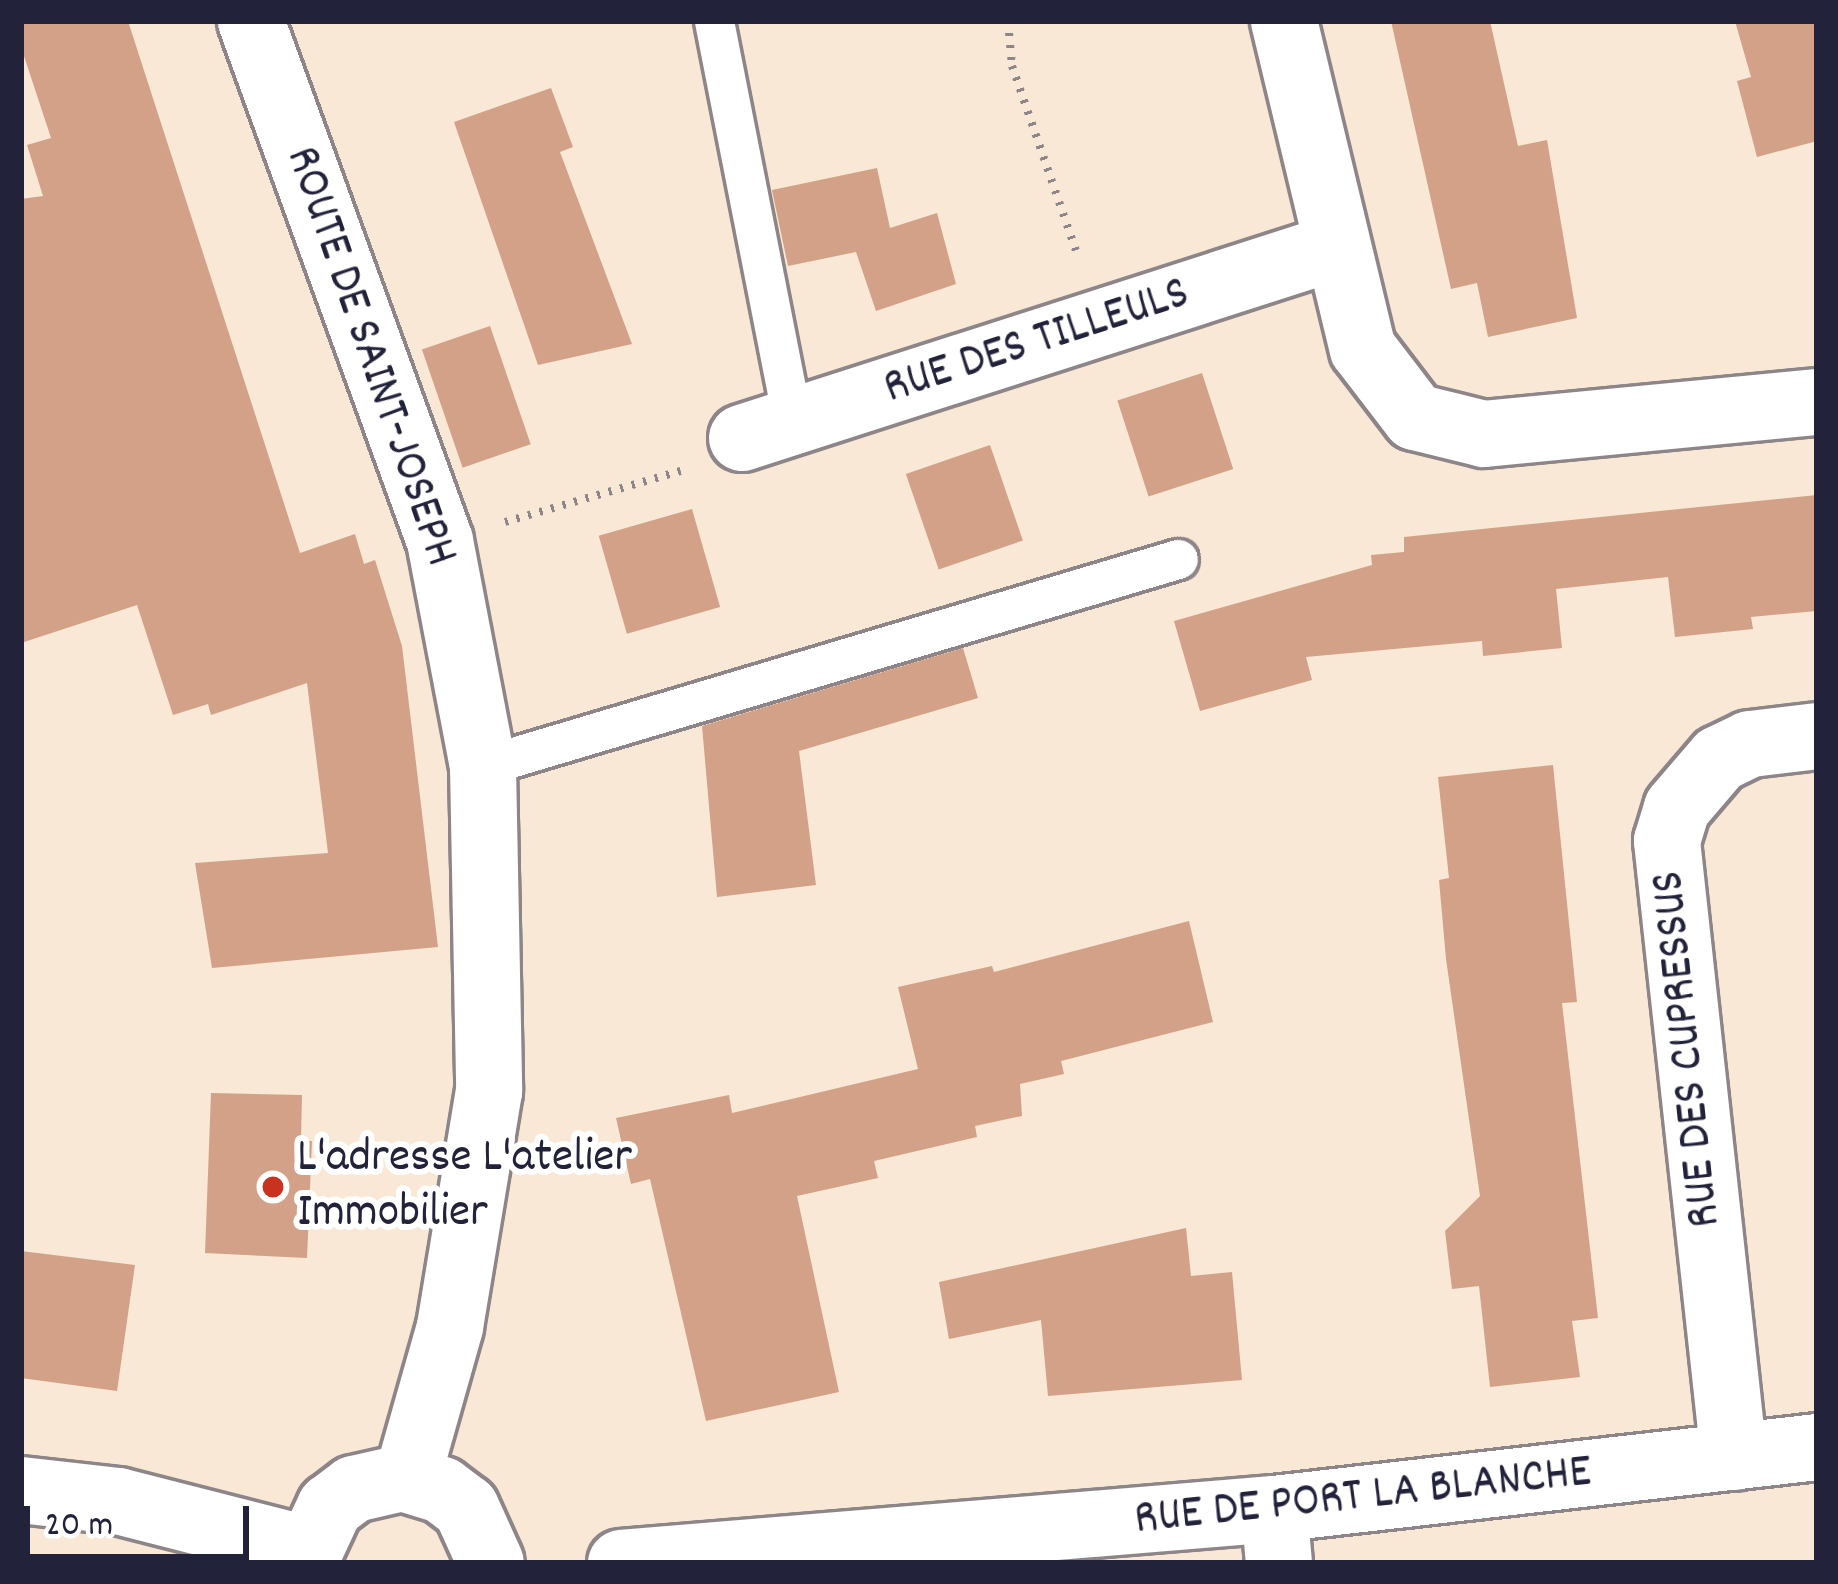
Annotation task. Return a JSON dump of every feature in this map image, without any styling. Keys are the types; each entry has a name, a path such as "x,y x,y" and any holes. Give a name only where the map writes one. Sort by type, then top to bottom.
{"street":[{"name":"ROUTE DE SAINT-JOSEPH","path":"250,21 440,541 483,766 489,1091 450,1328 407,1479"},
{"path":"1284,21 1333,248 1363,349 1415,417 1484,434 1817,401"},
{"name":"RUE DES TILLEULS","path":"768,430 1333,248"},
{"name":"RUE DES CUPRESSUS","path":"1734,1457 1667,841 1686,793 1719,758 1750,744 1817,736"},
{"name":"RUE DE PORT LA BLANCHE","path":"621,1563 1276,1536 1734,1457 1817,1447"},
{"path":"21,1490 118,1502 305,1556 319,1520 354,1489 407,1479 466,1508 491,1563"}],"lane":[{"path":"714,21 768,430"},
{"path":"483,766 1178,559"}],"path":[{"path":"1008,21 1012,66 1098,323"},
{"path":"440,541 692,468 768,430"}],"building":[{"path":"21,21 128,21 300,553 355,534 364,564 375,560 402,646 438,947 212,968 195,863 328,853 307,683 211,715 208,704 173,715 137,605 21,643 21,199 43,196 27,145 51,138 21,47"},
{"path":"1391,21 1490,21 1518,146 1547,140 1577,318 1488,337 1477,283 1451,289"},
{"path":"1735,21 1817,21 1817,141 1757,157 1737,81 1751,77"},
{"path":"551,88 573,147 560,152 632,344 538,365 454,122"},
{"path":"877,168 890,228 937,213 956,284 876,311 856,252 788,266 772,190"},
{"path":"490,326 531,444 463,468 422,349"},
{"path":"1202,373 1233,469 1149,497 1117,401"},
{"path":"990,445 1023,540 939,569 906,474"},
{"path":"1817,495 1817,611 1751,617 1753,629 1675,637 1668,577 1556,589 1562,648 1483,656 1482,641 1306,657 1312,680 1200,711 1174,621 1372,565 1371,555 1404,552 1404,537"},
{"path":"692,509 720,607 627,634 599,536"},
{"path":"963,648 978,698 799,751 816,885 717,897 702,726"},
{"path":"1553,765 1577,1002 1562,1003 1598,1318 1572,1321 1580,1377 1490,1387 1479,1286 1452,1289 1445,1231 1480,1196 1446,959 1439,880 1449,878 1438,777"},
{"path":"1189,921 1213,1022 1061,1061 1064,1074 1020,1084 1022,1116 975,1126 977,1137 874,1161 878,1178 797,1196 839,1392 706,1421 650,1179 631,1184 616,1118 729,1095 732,1113 918,1069 898,987 992,966 994,972"},
{"path":"211,1093 302,1095 301,1141 312,1141 307,1258 205,1253"},
{"path":"1186,1228 1191,1276 1232,1272 1242,1380 1048,1396 1041,1320 949,1339 939,1282"},
{"path":"21,1251 135,1265 117,1391 21,1378"}],"place":[{"name":"L'adresse L'atelier Immobilier","path":"273,1187"}]}
